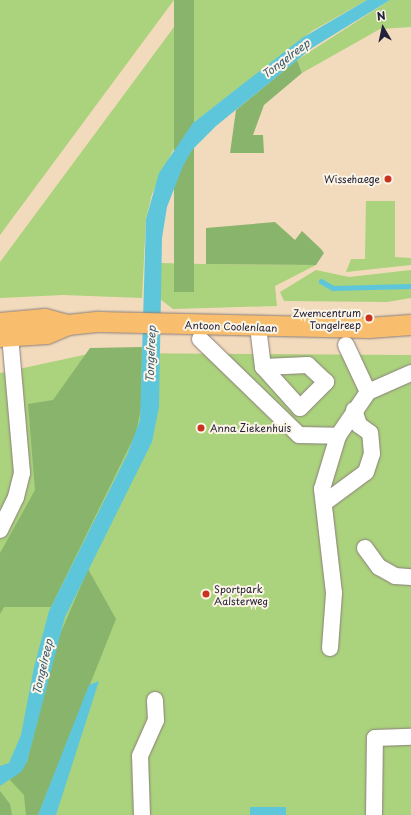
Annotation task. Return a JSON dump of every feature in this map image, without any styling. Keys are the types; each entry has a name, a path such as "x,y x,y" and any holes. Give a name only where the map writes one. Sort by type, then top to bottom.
{"main road":[{"name":"Antoon Coolenlaan","path":"5,330 46,319 68,325 136,322 258,327 405,329"}],"street":[{"path":"258,327 263,366"},
{"name":"Antoon Coolenlaan","path":"0,530 16,497 22,473 5,330"},
{"path":"200,339 299,435 338,436"},
{"path":"346,345 368,392"},
{"path":"330,648 334,593 324,532 324,503 322,489 338,436 354,410 368,392 411,373"},
{"path":"324,503 366,472 372,454 370,433 359,425 354,410"},
{"path":"365,548 379,567 395,576 411,577"},
{"path":"142,815 140,756 156,720 155,700"},
{"path":"374,815 375,738 411,737"}],"green space":[{"path":"0,0 174,0 0,235"},
{"path":"174,0 194,0 194,292 174,292"},
{"path":"194,0 367,0 312,31 193,123 177,142 152,194 146,219 142,298 63,295 0,298 0,262"},
{"path":"390,0 411,0 411,27 380,29 302,73 297,60"},
{"path":"297,60 302,73 264,105 253,135 263,135 264,153 230,153 236,110"},
{"path":"366,201 395,201 395,257 411,258 411,265 346,272 351,259 365,259"},
{"path":"275,222 295,240 302,231 321,249 324,253 316,265 206,264 206,228"},
{"path":"161,263 316,265 275,286 277,306 173,309 160,299"},
{"path":"316,270 349,277 411,270 411,298 387,302 284,301 280,292"},
{"path":"142,347 141,408 136,433 51,607 4,607 0,614 0,553 35,490 28,404 53,400 90,348"},
{"name":"Sportpark Aalsterweg","path":"93,353 411,355 411,815 0,815 0,373"},
{"path":"88,569 116,619 38,815 26,815 24,795 10,780 27,762 58,639"},
{"path":"0,791 10,804 12,815 0,815"}],"water":[{"name":"Tongelreep","path":"367,0 390,0 312,48 216,126 192,150 183,166 167,207 162,238 159,407 152,442 65,617 27,762 21,772 0,786 0,766 9,763 21,735 34,667 49,611 127,455 140,420 146,219 159,173 193,123 302,38"},
{"path":"99,681 56,815 38,815 89,685"},
{"path":"250,807 286,807 286,815 250,815"}],"waterway":[{"path":"321,281 333,288 411,286"}],"place":[{"name":"Wissehaege","path":"388,179"},
{"name":"Zwemcentrum Tongelreep","path":"369,318"},
{"name":"Anna Ziekenhuis","path":"201,428"},
{"name":"Sportpark Aalsterweg","path":"206,594"}]}
